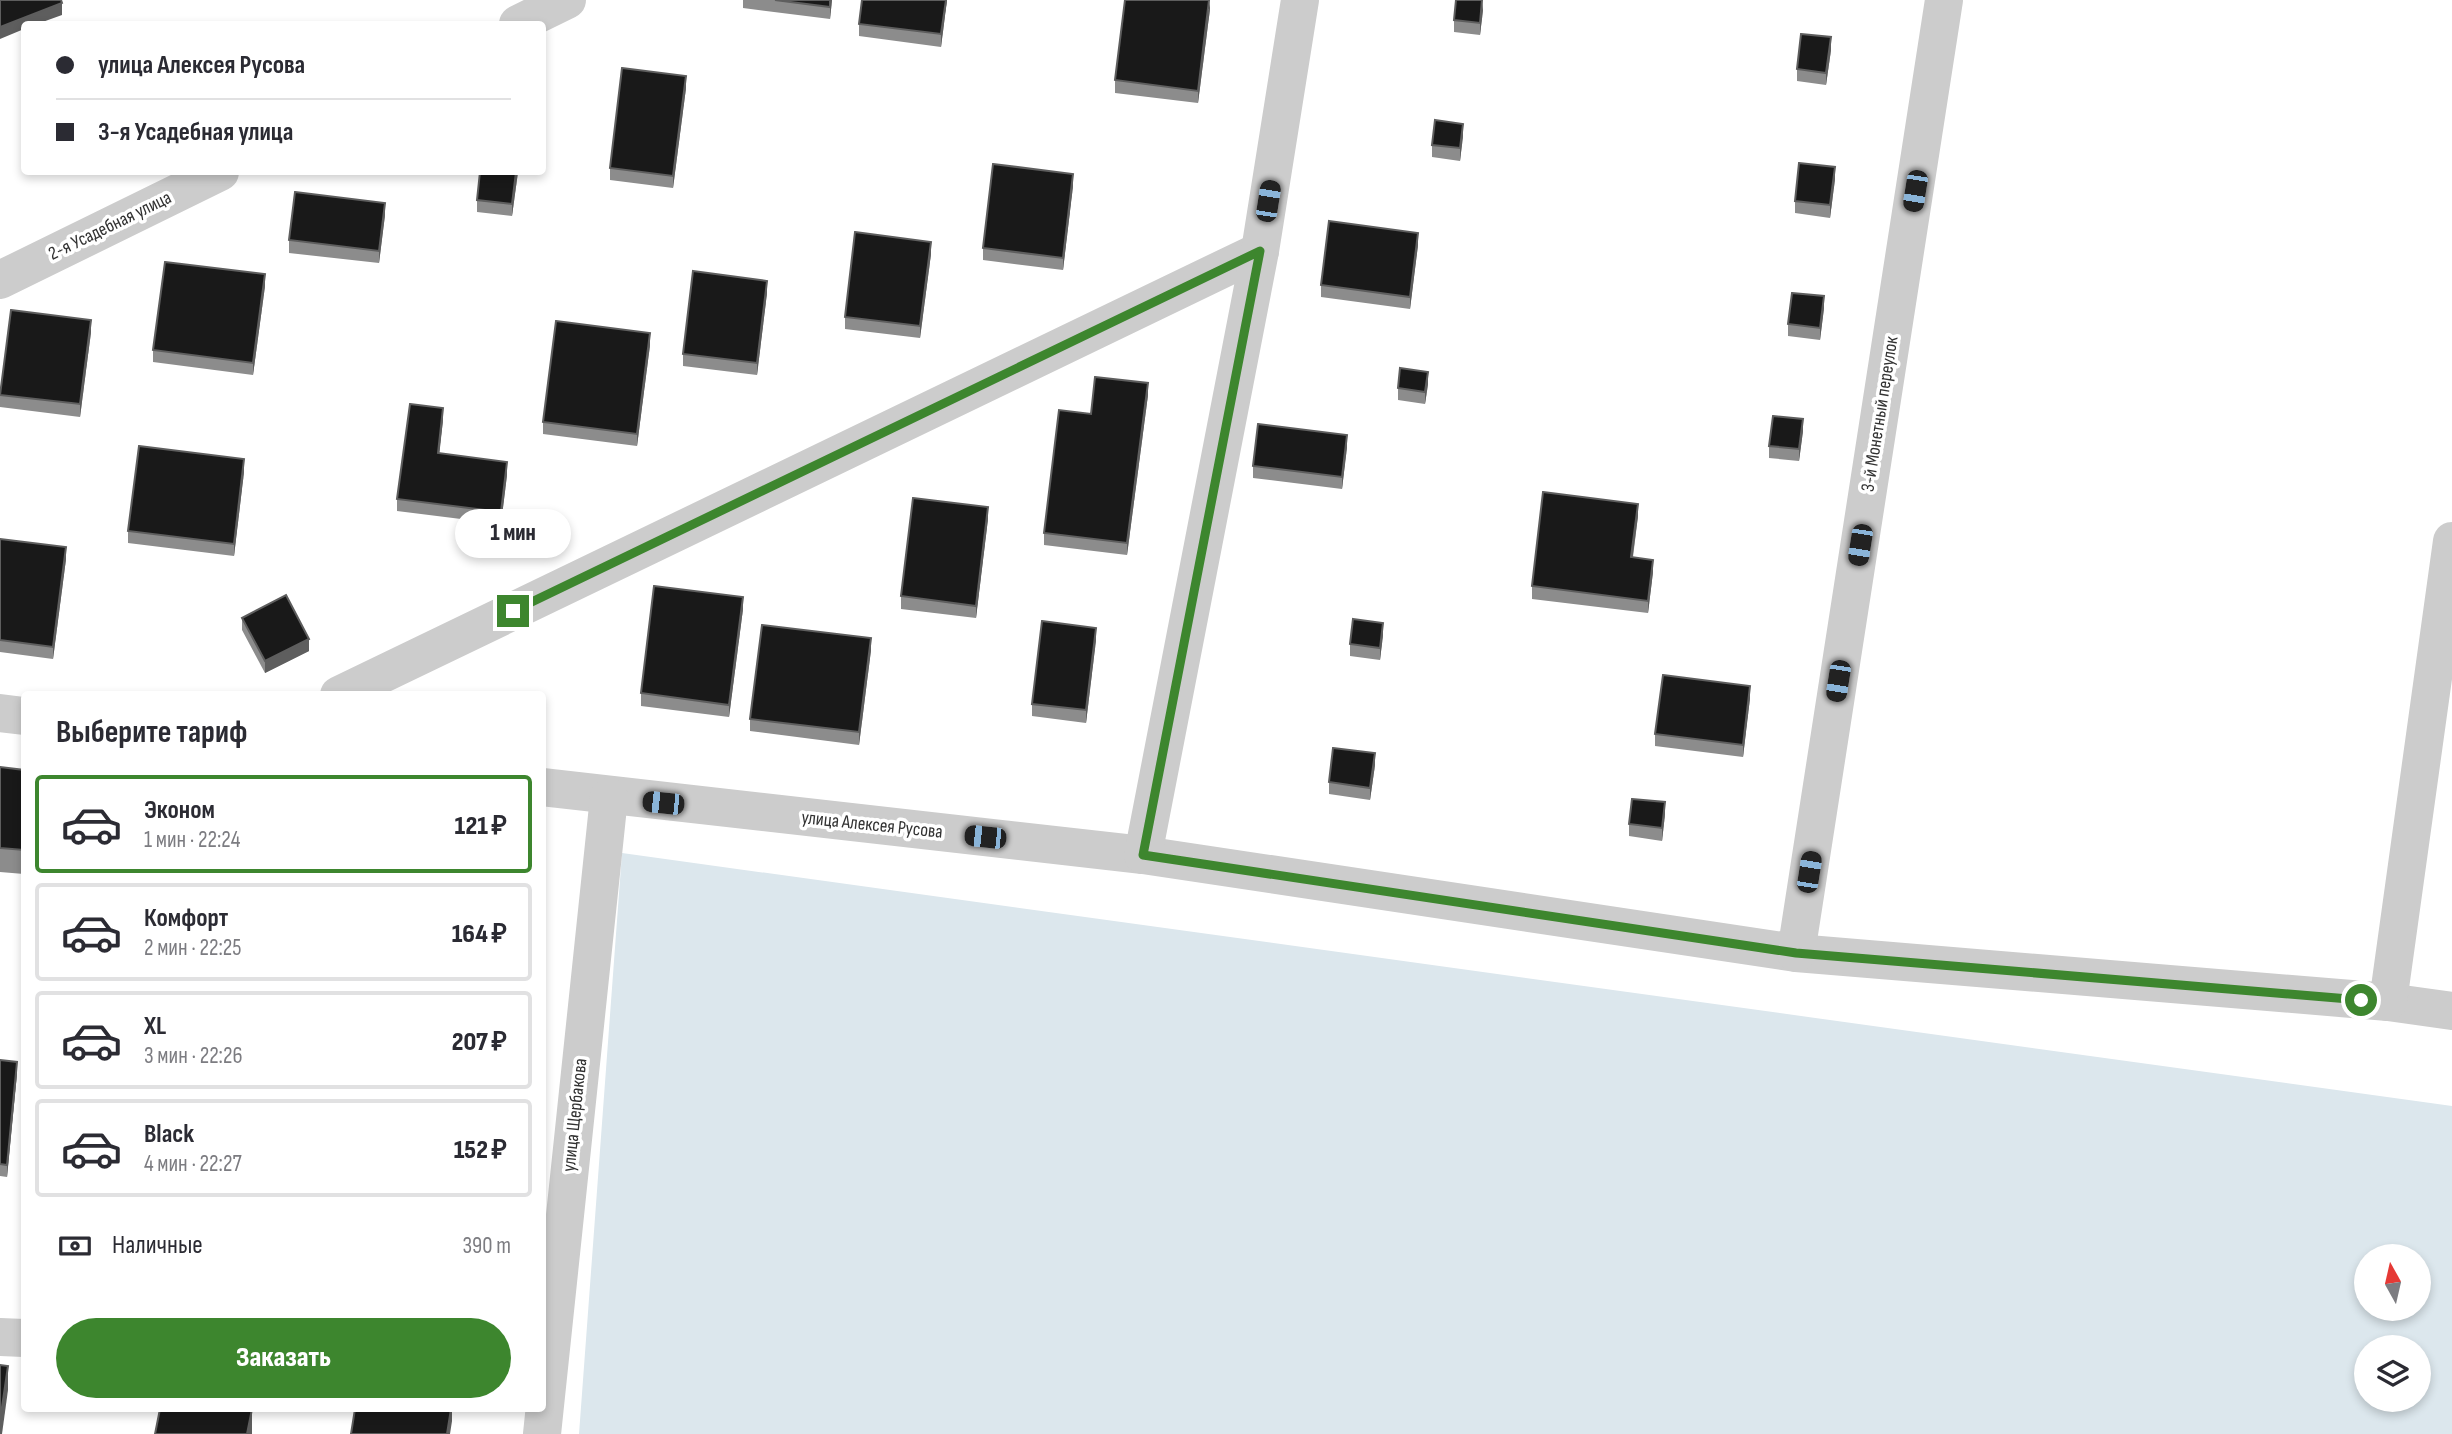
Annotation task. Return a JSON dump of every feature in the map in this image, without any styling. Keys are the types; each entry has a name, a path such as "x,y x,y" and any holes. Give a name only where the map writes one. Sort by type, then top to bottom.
{"street":[{"path":"524,21 567,0"},
{"path":"1143,855 1260,251 1300,0"},
{"name":"3-й Монетный переулок","path":"1796,953 1944,0"},
{"name":"2-я Усадебная улица","path":"0,280 214,175"},
{"path":"347,691 1260,251"},
{"path":"2388,1002 2452,541"},
{"path":"0,713 21,716"},
{"name":"улица Алексея Русова","path":"546,788 609,797 1143,855 1796,953 2388,1002 2452,1011"},
{"name":"улица Щербакова","path":"546,1368 609,797"},
{"path":"0,1337 21,1338"},
{"name":"улица Щербакова","path":"542,1434 543,1412"}],"shaded area":[{"path":"622,853 2452,1106 2452,1434 579,1434"}],"building":[{"path":"0,0 61,0 62,3 0,27"},
{"path":"775,0 830,0 830,7"},
{"path":"862,0 946,0 941,34 859,24"},
{"path":"1125,0 1209,0 1198,91 1115,80"},
{"path":"1456,0 1482,0 1480,23 1454,20"},
{"path":"1801,34 1831,37 1826,73 1797,69"},
{"path":"622,68 686,76 673,176 610,168"},
{"path":"1435,120 1463,124 1460,148 1432,145"},
{"path":"1799,163 1835,167 1830,205 1795,201"},
{"path":"993,164 1073,174 1063,258 983,248"},
{"path":"480,175 516,175 512,204 477,200"},
{"path":"295,192 385,203 379,251 289,240"},
{"path":"1329,221 1418,233 1410,297 1321,285"},
{"path":"855,232 931,242 920,326 845,317"},
{"path":"165,262 265,274 253,363 153,350"},
{"path":"693,271 767,281 757,363 683,354"},
{"path":"1792,293 1824,296 1820,328 1788,324"},
{"path":"11,310 91,320 80,404 0,395"},
{"path":"556,321 650,333 637,434 543,422"},
{"path":"1400,368 1428,372 1425,392 1398,388"},
{"path":"1095,377 1148,383 1127,543 1044,533 1059,410 1091,414"},
{"path":"410,404 443,408 438,453 507,462 501,512 397,499"},
{"path":"1773,416 1803,419 1799,449 1769,446"},
{"path":"1258,424 1347,435 1342,477 1253,466"},
{"path":"139,446 244,459 234,544 128,531"},
{"path":"1543,492 1638,504 1631,557 1653,560 1648,601 1532,586"},
{"path":"913,498 988,507 976,606 901,596"},
{"path":"0,539 66,547 53,647 0,640"},
{"path":"654,586 743,597 729,705 641,693"},
{"path":"286,595 309,639 265,661 242,618"},
{"path":"1353,619 1383,623 1380,648 1350,644"},
{"path":"1042,621 1096,628 1086,710 1032,704"},
{"path":"762,625 871,638 859,732 750,719"},
{"path":"1663,675 1750,686 1743,745 1655,734"},
{"path":"1333,748 1375,753 1370,788 1329,782"},
{"path":"0,767 21,770 21,850 0,848"},
{"path":"1632,799 1665,802 1662,828 1629,824"},
{"path":"0,1060 17,1062 7,1165 0,1164"},
{"path":"0,1365 8,1366 0,1421"},
{"path":"159,1412 251,1412 247,1434 155,1434"},
{"path":"355,1412 451,1412 447,1434 351,1434"}],"route":[{"path":"513,611 1260,251 1143,855 1796,953 2361,1000"}]}
